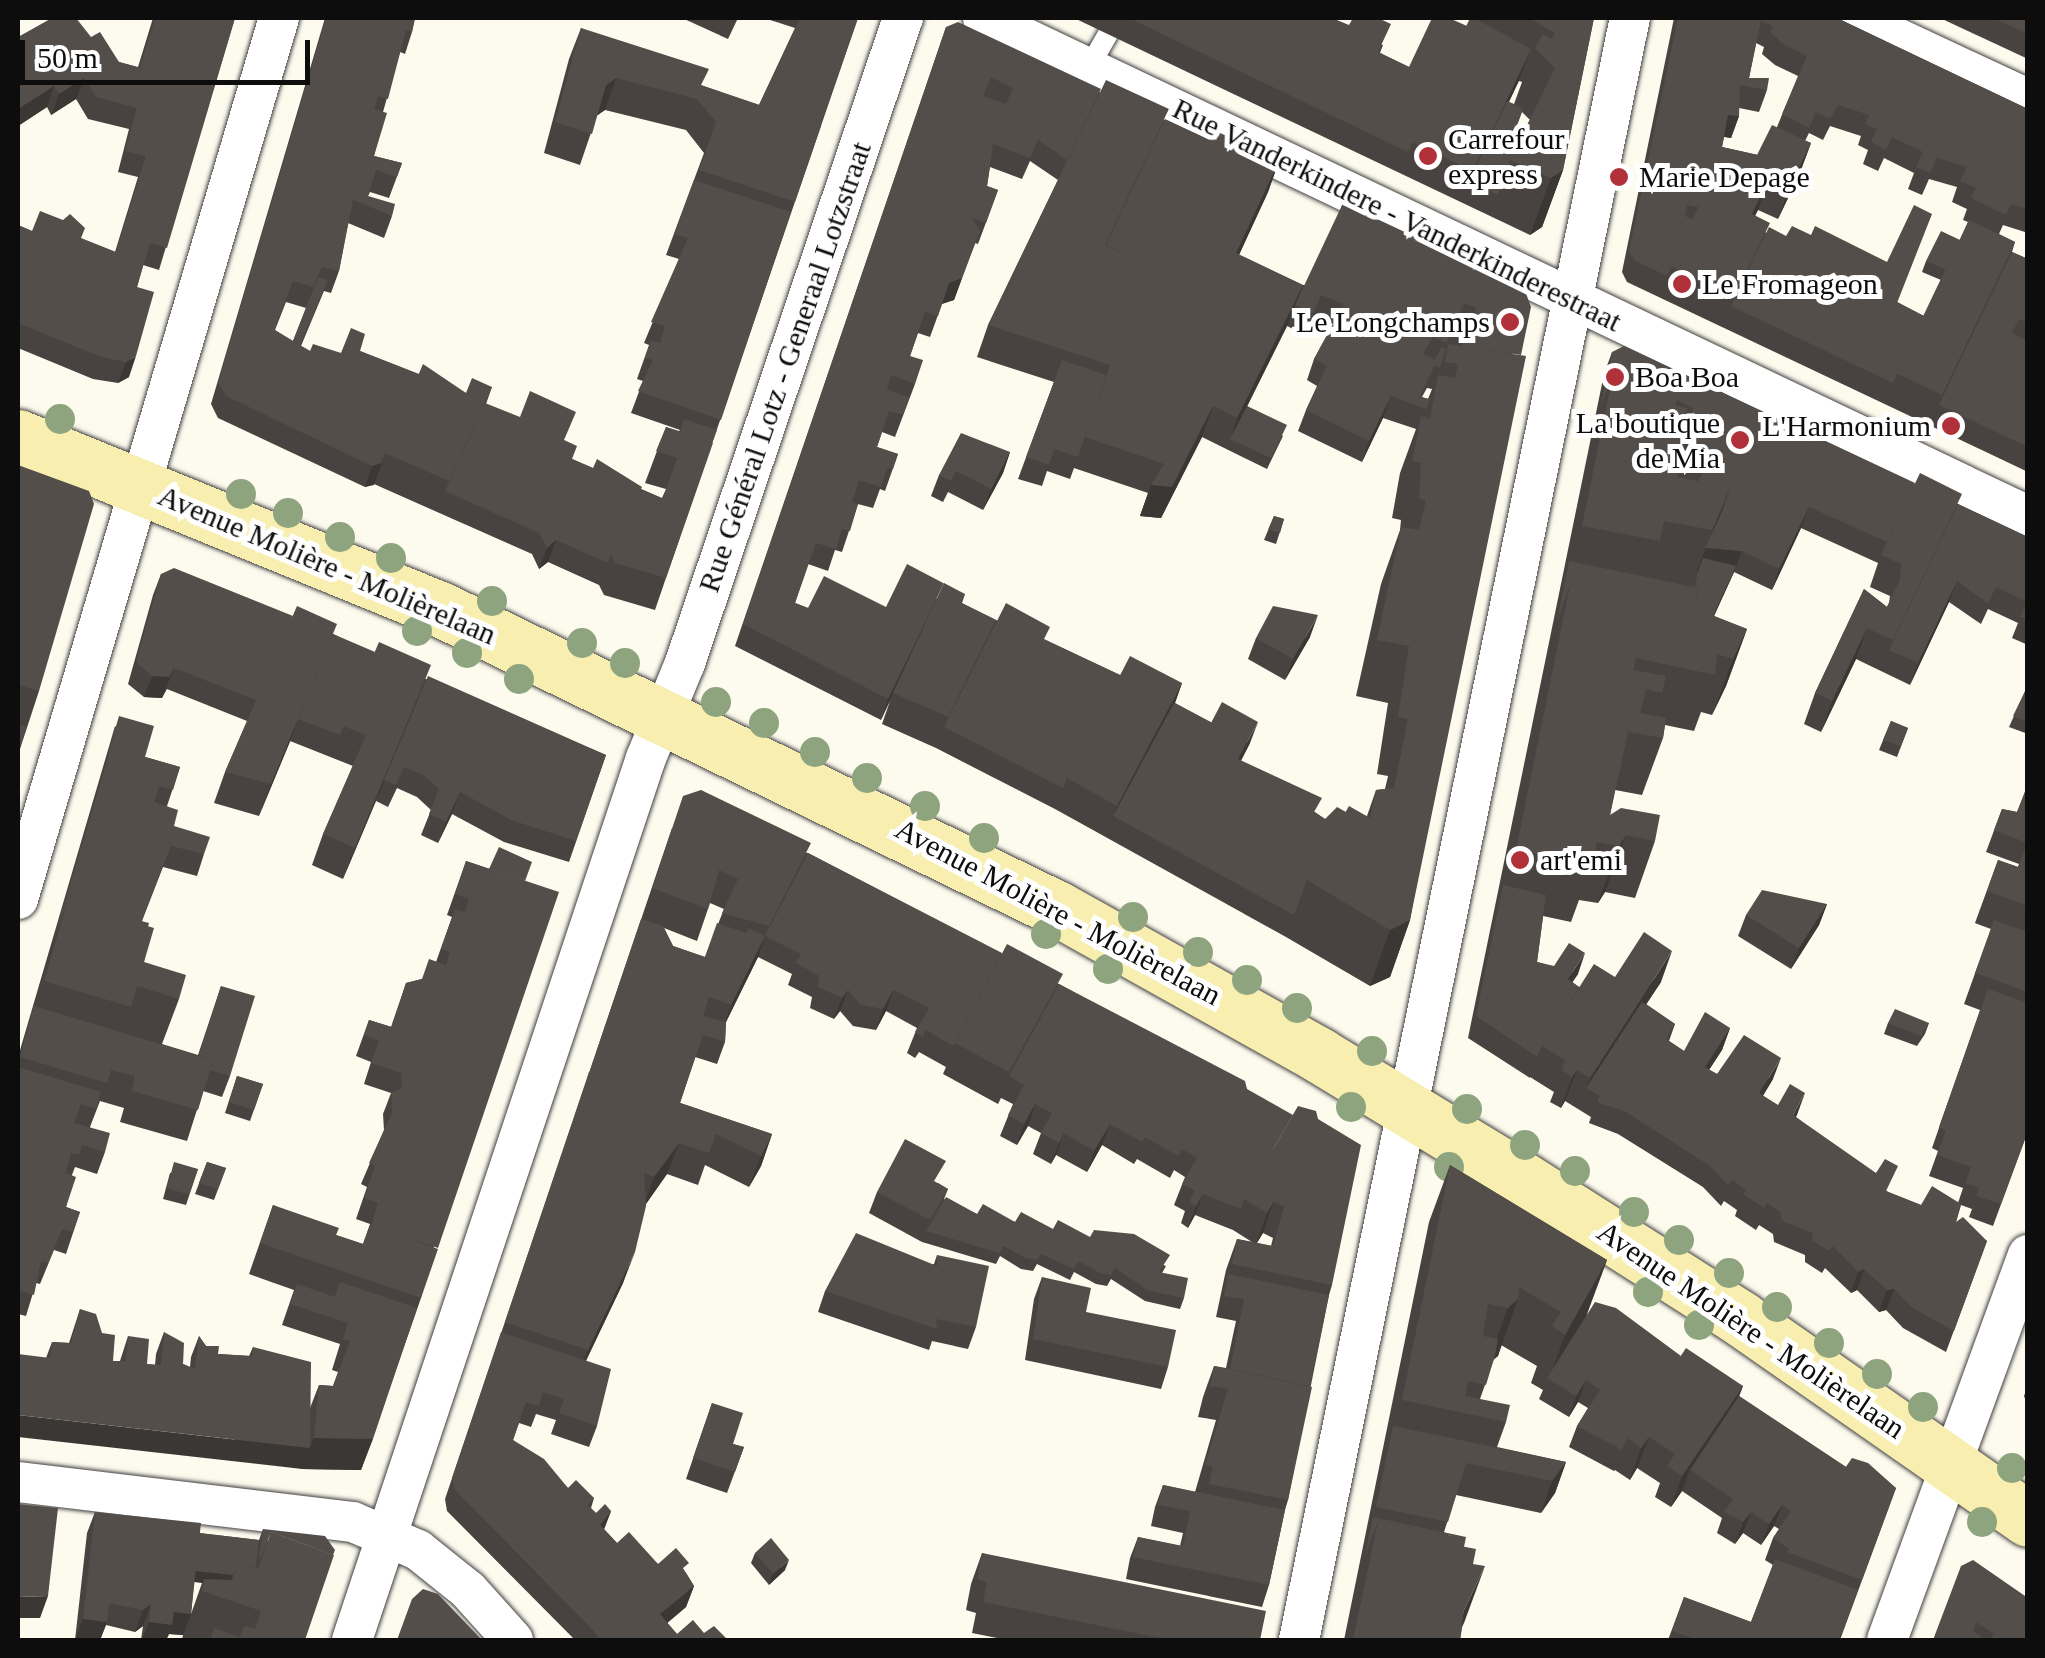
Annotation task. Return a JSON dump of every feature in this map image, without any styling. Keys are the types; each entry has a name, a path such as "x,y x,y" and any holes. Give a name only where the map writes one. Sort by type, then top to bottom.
{"street":[{"path":"18,899 279,18"},
{"name":"Rue Général Lotz - Generaal Lotzstraat","path":"352,1640 903,18"},
{"name":"Rue Vanderkindere - Vanderkinderestraat","path":"983,18 1098,50 1572,298 2028,516"},
{"path":"1299,1640 1630,18"},
{"path":"1854,18 2028,99"},
{"name":"Avenue Molière - Molièrelaan","path":"18,437 442,610 974,865 1228,1002 1406,1108 1740,1318 2028,1519"},
{"path":"1886,1640 2028,1255"},
{"path":"18,1482 352,1522 387,1534 468,1590 513,1640"}],"building":[{"path":"52,18 76,18 91,37 100,32 119,62 140,68 155,18 235,18 167,248 150,243 137,287 154,292 136,356 126,362 101,357 18,323 18,225 32,231 40,211 63,220 70,214 85,228 81,238 116,252 146,156 125,151 137,108 96,97 84,78 59,94 54,86 18,109 18,37"},
{"path":"326,18 415,18 412,32 406,30 388,99 378,96 374,109 387,113 374,156 402,163 397,177 376,170 368,196 395,204 392,216 353,200 339,271 322,267 313,287 293,281 274,330 310,351 313,344 341,353 351,328 365,334 360,351 419,374 381,463 372,466 226,396 218,383"},
{"path":"800,18 858,18 820,126 759,105"},
{"path":"1134,18 1332,18 1349,25 1353,18 1378,18 1391,24 1378,52 1409,67 1432,18 1449,18 1467,26 1408,152"},
{"path":"1470,18 1531,49 1473,171 1412,142"},
{"path":"1529,18 1594,18 1563,170 1551,178 1510,160 1555,68 1535,48 1543,34 1552,39 1555,33"},
{"path":"1678,18 1837,18 2028,109 2028,209 2011,204 2006,215 1971,198 1976,188 1960,181 1967,167 1937,158 1930,173 1916,167 1923,152 1892,137 1886,150 1871,142 1877,129 1865,124 1869,115 1838,105 1830,119 1816,112 1809,128 1782,114 1807,56 1783,44 1770,32 1773,26 1761,21 1749,78 1769,78 1767,90 1740,85 1739,116 1728,115 1722,147 1758,155 1733,203 1703,197 1698,207 1687,205 1685,216 1693,220 1667,276 1634,260 1629,251"},
{"path":"1993,18 2028,18 2028,34"},
{"path":"958,22 1101,89 1067,160 1038,140 1030,158 993,144 987,186 998,190 986,223 972,218 980,231 962,278 949,283 938,316 925,312 910,356 923,360 915,384 891,375 887,390 909,397 903,415 889,411 877,447 898,454 893,469 887,468 881,487 859,480 852,502 858,504 850,531 842,529 836,549 816,543 795,603 808,608 824,576 886,607 907,564 944,583 888,699 743,624 946,27","holes":["991,77 1013,88 1006,104 983,96"]},
{"path":"581,28 709,69 701,85 821,126 795,202 699,170 716,122 697,99 616,78 606,85 592,134 555,122"},
{"path":"1106,80 1169,109 1105,245 1137,260 1199,123 1279,161 1236,253 1303,285 1237,418 1213,406 1172,487 1151,485 1164,464 1085,437 1110,365 988,325"},
{"path":"1507,101 1523,109 1514,131 1522,135 1498,195 1469,181"},
{"path":"1165,119 1195,133 1137,260 1106,245"},
{"path":"1772,125 1811,143 1789,188 1769,178 1752,214 1770,223 1735,296 1671,266 1703,197 1733,203"},
{"path":"694,180 791,212 721,420 638,391 653,360 645,358 651,340 660,343 665,326 651,322 688,238 674,234"},
{"path":"1343,203 1524,288 1531,307 1521,355 1462,346 1463,339 1450,336 1446,343 1433,336 1423,354 1435,360 1441,348 1446,349 1440,367 1434,366 1420,397 1430,399 1426,409 1391,396 1369,441 1306,410 1327,366 1314,359 1344,304 1321,295 1313,314 1295,305","holes":["1465,303 1476,308 1474,322 1457,318"]},
{"path":"1914,205 1932,214 1897,303 1924,316 1893,383 1731,306 1769,227 1786,236 1792,226 1811,235 1815,226 1887,262"},
{"path":"1969,220 2015,242 1942,395 1896,373"},
{"path":"1941,231 1960,240 1946,270 1926,261"},
{"path":"2012,252 2028,259 2028,323 2019,319 2012,333 2028,341 2024,353 2028,354 2028,447 1939,405"},
{"path":"318,277 328,280 300,345 293,341"},
{"path":"1448,344 1526,356 1410,920 1390,930 1307,880 1349,806 1370,818 1376,790 1394,788 1408,719 1398,717 1409,646 1377,640 1401,527 1419,530 1426,500 1419,499 1421,463 1412,461 1421,416 1430,419 1438,375 1455,378 1458,364 1445,362"},
{"path":"1624,346 1915,483 1887,542 1809,507 1779,569 1742,551 1705,548 1730,488 1698,482 1704,469 1683,464 1694,428 1687,427 1693,408 1677,400 1675,406 1669,404 1673,386 1613,374 1600,409 1612,352"},
{"path":"1062,360 1106,375 1078,457 1054,449 1049,465 1026,457"},
{"path":"423,364 466,393 472,378 492,387 449,481 385,453"},
{"path":"1613,374 1673,386 1669,404 1688,408 1679,425 1694,428 1690,445 1683,443 1678,477 1730,488 1712,530 1664,521 1660,541 1582,526"},
{"path":"530,391 576,412 564,440 577,446 572,459 593,468 597,459 642,487 607,563 556,540 547,548 539,533 445,491 485,403 520,417"},
{"path":"1247,406 1287,425 1271,458 1230,439"},
{"path":"684,419 717,430 712,443 680,432"},
{"path":"666,427 713,443 666,578 615,563 610,553 640,490 663,499 677,458 656,451"},
{"path":"961,433 1010,452 991,489 956,471 951,481 939,475"},
{"path":"18,465 89,491 94,504 39,691 18,685"},
{"path":"1920,473 1962,494 1893,640 1867,628 1832,701 1815,693 1864,589 1887,607 1900,579 1901,564 1881,555"},
{"path":"1958,504 2028,537 2028,620 2020,617 2027,602 1996,587 1988,603 1957,581 1918,663 1889,650"},
{"path":"1274,516 1284,519 1280,533 1268,530"},
{"path":"1703,558 1736,566 1713,616 1693,611"},
{"path":"1569,561 1699,588 1693,611 1570,585 1557,621"},
{"path":"174,568 293,616 256,700 174,668 169,677 152,676 136,662 161,574"},
{"path":"944,583 965,594 961,603 996,620 948,717 893,693"},
{"path":"1570,585 1709,614 1747,629 1733,659 1717,654 1715,675 1636,658 1633,670 1666,676 1662,693 1646,689 1640,713 1666,718 1663,738 1628,732 1610,815 1621,808 1660,815 1655,841 1626,835 1619,846 1597,842 1592,865 1516,850"},
{"path":"1006,603 1050,627 1044,639 1120,675 1063,788 944,727"},
{"path":"297,606 337,624 271,784 225,772"},
{"path":"1273,606 1318,615 1293,659 1256,638"},
{"path":"333,634 375,652 340,735 298,719"},
{"path":"379,642 431,665 355,848 323,834 366,735 343,726"},
{"path":"1130,656 1182,683 1117,806 1067,778"},
{"path":"428,676 606,755 576,841 511,820 460,792 446,822 429,814 439,789 425,776 404,767 396,785 384,780"},
{"path":"2028,685 2028,722 2013,716"},
{"path":"1222,702 1258,722 1238,759 1322,798 1314,812 1325,819 1337,807 1346,812 1307,880 1294,915 1113,816 1174,703 1211,723"},
{"path":"119,716 154,726 145,757 111,747 107,757"},
{"path":"1891,721 1908,728 1901,746 1883,740"},
{"path":"18,724 26,727 18,755"},
{"path":"111,747 180,767 173,790 159,786 154,802 178,810 174,826 210,837 204,854 171,846 141,921 149,923 148,927 67,903 54,939"},
{"path":"2027,786 2027,843 1994,830 2002,809 2017,812"},
{"path":"701,790 811,843 769,926 722,913 738,879 719,870 708,909 652,888 683,796"},
{"path":"2028,841 2028,906 1987,891 1998,860 2018,867"},
{"path":"499,847 532,862 525,881 489,869"},
{"path":"808,853 1002,953 953,1046 926,1030 923,1037 915,1032 929,1008 893,990 883,1009 861,1005 848,990 842,998 818,987 819,976 796,963 801,954 765,936"},
{"path":"466,861 559,892 438,1248 371,1226 378,1203 364,1198 375,1166 369,1163 392,1113 391,1093 402,1088 401,1073 371,1063 379,1041 364,1035 369,1020 392,1027 406,983 422,979 429,959 446,965 450,952 441,949 455,909 465,912 469,899 455,894"},
{"path":"1503,885 1546,895 1537,962 1554,966 1569,943 1585,953 1568,979 1579,987 1537,1057 1476,1016"},
{"path":"1762,890 1827,904 1799,948 1746,915"},
{"path":"67,903 154,928 144,962 186,975 179,999 137,986 131,1007 44,981"},
{"path":"641,919 663,926 673,946 705,957 717,923 746,933 749,928 765,936 731,1005 709,997 703,1016 726,1022 725,1042 703,1035 680,1103 589,1072"},
{"path":"1994,920 2028,932 2028,992 1975,973"},
{"path":"1644,932 1672,951 1590,1078 1577,1070 1572,1077 1562,1070 1565,1060 1542,1046 1594,964 1615,977"},
{"path":"1007,944 1063,974 1009,1072 955,1043"},
{"path":"1059,984 1245,1081 1247,1089 1293,1115 1241,1209 1203,1194 1196,1206 1189,1202 1195,1191 1182,1184 1197,1158 1182,1149 1178,1156 1145,1137 1142,1142 1110,1124 1094,1151 1064,1133 1059,1143 1041,1133 1052,1113 1035,1104 1024,1124 1008,1115 1024,1085 1009,1076"},
{"path":"221,986 255,996 230,1076 210,1070 213,1060 199,1055"},
{"path":"1988,989 2028,1003 2028,1131 2001,1204 1976,1196 1979,1188 1965,1183 1971,1167 1937,1155 1946,1130 1939,1127"},
{"path":"1642,1002 1675,1024 1666,1039 1684,1051 1705,1012 1730,1028 1705,1067 1717,1074 1744,1035 1781,1058 1759,1093 1778,1105 1790,1084 1805,1093 1793,1115 1876,1173 1885,1159 1898,1166 1886,1191 1921,1205 1932,1186 1961,1204 1956,1222 1963,1217 1987,1241 1954,1331 1911,1307 1894,1289 1887,1290 1864,1269 1858,1272 1833,1246 1829,1251 1812,1240 1813,1233 1782,1221 1780,1212 1767,1203 1764,1208 1743,1194 1746,1190 1732,1180 1728,1185 1710,1166 1626,1112 1597,1102 1600,1096 1586,1088"},
{"path":"34,1006 213,1060 198,1110 132,1091 135,1076 111,1070 107,1083 20,1057"},
{"path":"1895,1009 1929,1023 1921,1036 1888,1023"},
{"path":"18,1067 101,1092 96,1109 81,1104 74,1123 110,1133 105,1152 82,1145 79,1155 71,1153 66,1173 76,1177 66,1207 80,1212 73,1232 62,1229 48,1263 41,1261 34,1295 18,1290"},
{"path":"589,1072 772,1134 761,1156 716,1134 709,1153 679,1143 654,1177 644,1173 646,1206 635,1252 588,1350 505,1322"},
{"path":"237,1076 263,1084 254,1110 229,1102"},
{"path":"1298,1106 1316,1111 1318,1119 1361,1145 1332,1285 1232,1264 1237,1239 1273,1246 1284,1207 1274,1201 1267,1213 1244,1199"},
{"path":"905,1139 946,1161 934,1181 948,1189 930,1220 877,1192"},
{"path":"174,1162 198,1169 189,1195 167,1188"},
{"path":"207,1162 226,1168 218,1189 199,1183"},
{"path":"1450,1165 1607,1260 1565,1335 1552,1326 1561,1312 1519,1287 1518,1299 1508,1308 1488,1304 1483,1336 1498,1339 1495,1355 1486,1385 1468,1381 1465,1396 1510,1405 1506,1422 1402,1400"},
{"path":"946,1197 977,1214 983,1204 1015,1222 1021,1212 1053,1229 1058,1220 1090,1237 1094,1230 1134,1234 1170,1255 1159,1272 1188,1278 1184,1298 1149,1291 1115,1268 1111,1275 1100,1273 1078,1261 1074,1269 1041,1254 1037,1260 1025,1258 1004,1246 999,1253 926,1231"},
{"path":"273,1205 339,1228 336,1235 363,1244 370,1225 438,1249 421,1298 260,1243"},
{"path":"856,1233 937,1266 937,1255 989,1266 976,1327 936,1319 937,1329 825,1291"},
{"path":"1228,1274 1329,1295 1310,1386 1230,1369 1244,1299 1224,1296"},
{"path":"1042,1277 1091,1288 1086,1312 1176,1330 1168,1367 1033,1339"},
{"path":"340,1282 417,1308 409,1332 351,1313 348,1323 290,1304 297,1284 335,1297"},
{"path":"1595,1302 1616,1308 1681,1356 1622,1450 1577,1426 1600,1390 1586,1380 1576,1396 1547,1378"},
{"path":"80,1309 96,1314 102,1333 115,1335 113,1361 126,1361 128,1336 149,1339 147,1364 161,1365 164,1332 184,1343 183,1364 195,1369 199,1336 206,1346 219,1346 218,1354 252,1356 253,1347 311,1362 310,1448 18,1415 18,1354 50,1358 52,1342 71,1343"},
{"path":"351,1313 409,1332 373,1439 314,1438 319,1385 333,1386 350,1341 343,1339"},
{"path":"501,1332 611,1369 597,1426 559,1413 564,1399 543,1392 539,1406 526,1402 513,1440 544,1459 568,1488 576,1480 594,1498 587,1505 596,1513 605,1504 611,1511 600,1525 617,1543 629,1532 658,1564 676,1548 689,1563 683,1568 694,1586 660,1614 677,1634 693,1620 704,1633 714,1626 728,1640 601,1640 455,1490 452,1478"},
{"path":"1686,1348 1743,1386 1682,1476 1667,1466 1675,1454 1649,1437 1641,1448 1627,1438"},
{"path":"1214,1366 1312,1387 1288,1500 1209,1484 1213,1467 1205,1465 1228,1389 1210,1386"},
{"path":"1739,1396 1846,1467 1789,1549 1773,1538 1791,1511 1782,1505 1769,1524 1751,1512 1743,1522 1724,1512 1733,1499 1690,1470"},
{"path":"712,1403 743,1413 733,1444 744,1447 735,1472 693,1458"},
{"path":"1393,1426 1566,1462 1552,1481 1466,1463 1448,1522 1376,1507"},
{"path":"1852,1458 1868,1463 1896,1488 1862,1580 1787,1552"},
{"path":"1163,1485 1285,1510 1269,1585 1133,1557 1138,1537 1183,1546 1190,1511 1158,1505"},
{"path":"18,1504 58,1508 48,1596 18,1597"},
{"path":"95,1512 201,1523 191,1614 174,1612 172,1625 149,1622 151,1604 143,1610 109,1603 107,1622 83,1619"},
{"path":"1373,1517 1466,1537 1464,1547 1450,1544 1451,1536 1378,1521 1365,1556"},
{"path":"1378,1521 1451,1536 1450,1544 1476,1549 1473,1564 1485,1566 1464,1610 1460,1640 1353,1640"},
{"path":"263,1529 325,1536 335,1550 333,1555 271,1532 259,1558"},
{"path":"271,1532 334,1555 305,1640 210,1640 214,1628 240,1637 244,1626 255,1629 261,1611 202,1591 204,1579 232,1580 238,1563 258,1569"},
{"path":"199,1533 259,1540 256,1568 238,1563 233,1575 195,1571"},
{"path":"771,1538 789,1560 773,1574 755,1553"},
{"path":"982,1553 1266,1611 1260,1640 1170,1640 983,1602 987,1582 977,1579"},
{"path":"1775,1559 1858,1590 1839,1640 1698,1640 1672,1631 1684,1597 1751,1622"},
{"path":"1973,1560 2028,1598 2028,1640 1989,1640 1994,1634 1976,1622 1973,1631 1986,1640 1933,1640 1961,1566"},
{"path":"423,1589 438,1594 482,1640 397,1640 412,1599"}],"place":[{"name":"Carrefour express","path":"1428,156"},
{"name":"Marie Depage","path":"1619,177"},
{"name":"Le Fromageon","path":"1682,284"},
{"name":"Le Longchamps","path":"1510,322"},
{"name":"Boa Boa","path":"1615,377"},
{"name":"L'Harmonium","path":"1951,426"},
{"name":"La boutique de Mia","path":"1740,440"},
{"name":"art'emi","path":"1520,860"}]}
